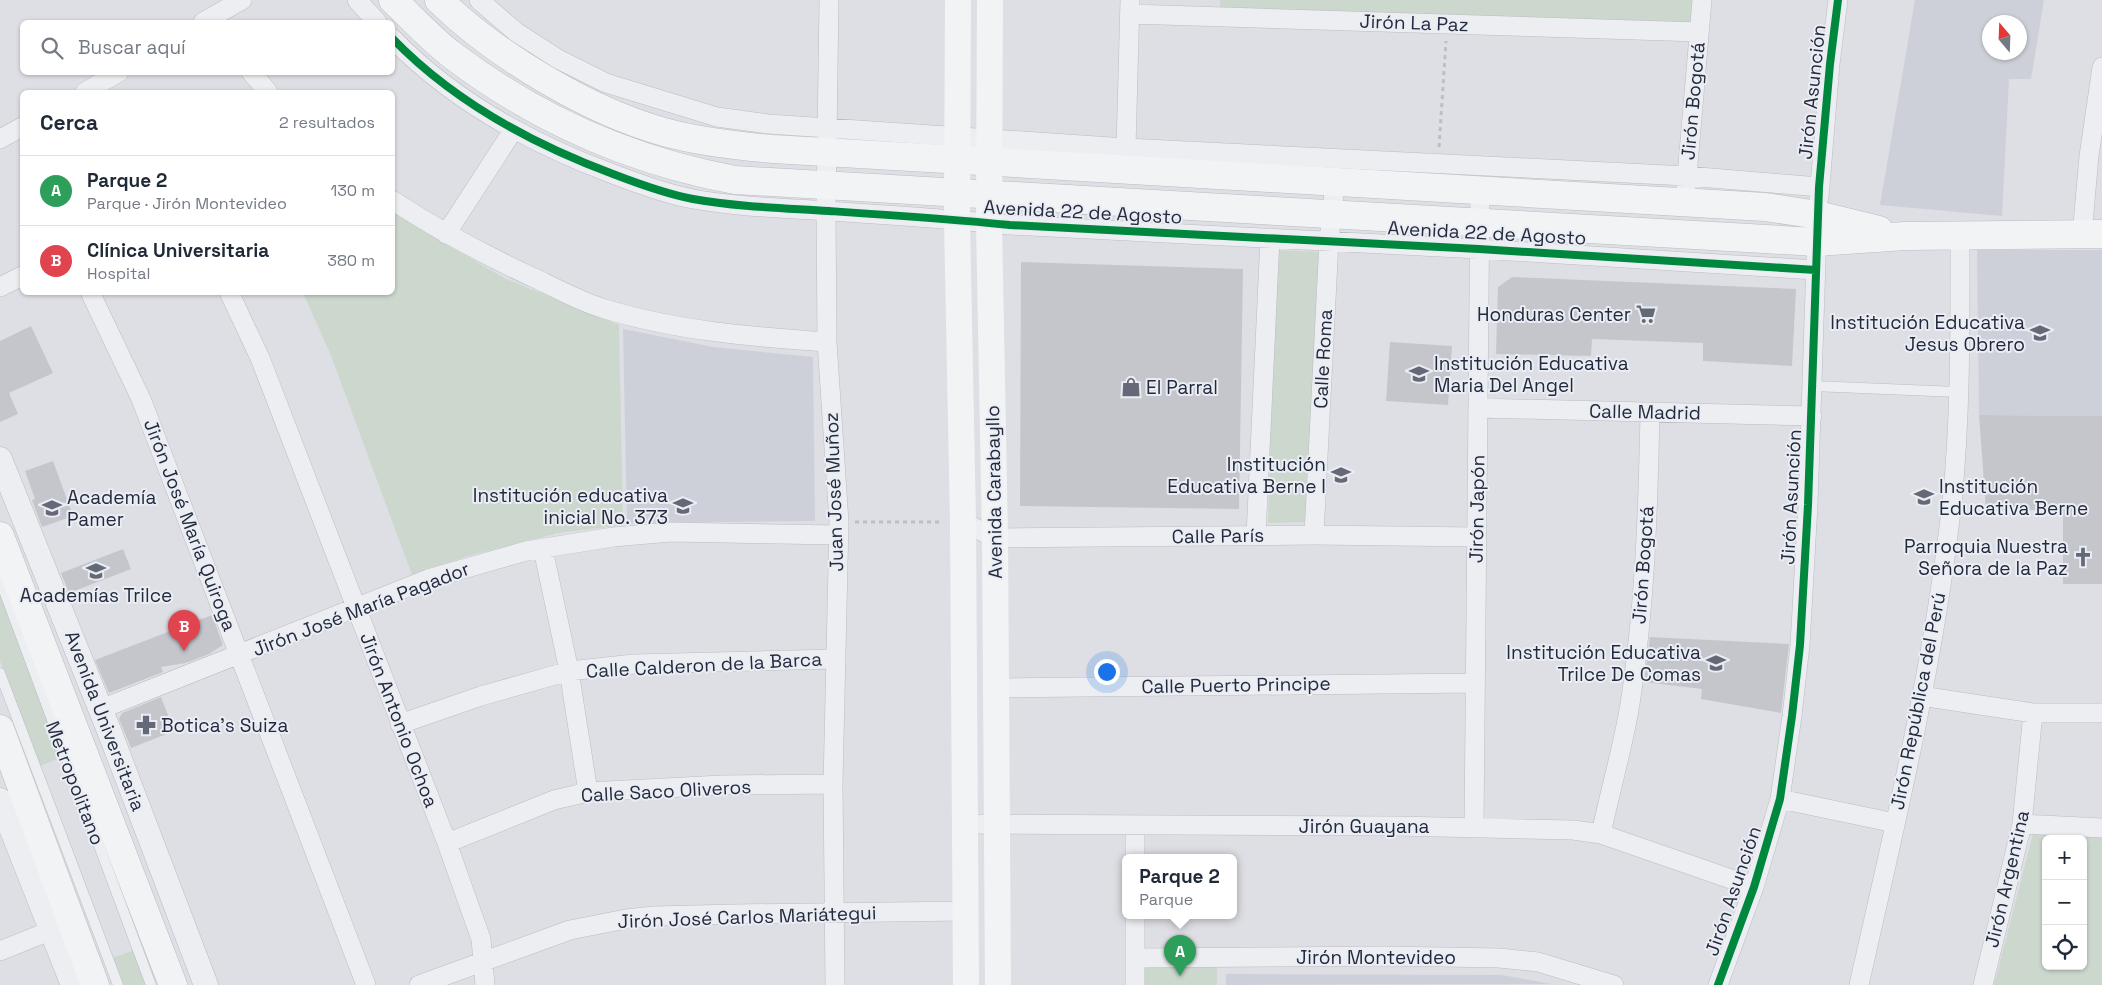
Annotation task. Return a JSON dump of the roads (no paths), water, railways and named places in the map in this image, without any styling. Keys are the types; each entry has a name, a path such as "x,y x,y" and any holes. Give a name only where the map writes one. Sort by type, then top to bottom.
{"main road":[{"name":"Avenida 22 de Agosto","path":"393,0 450,54 502,90 554,121 605,143 660,163 697,173 827,198 957,193 989,194 1332,214 1479,236 1817,242 1905,236 2092,234"},
{"name":"Avenida 22 de Agosto","path":"439,0 488,41 528,68 585,100 664,132 704,141 737,146 827,139 989,150 1334,183 1480,190 1686,189 1818,215 1905,236"},
{"name":"Avenida Carabayllo","path":"958,0 957,220 963,522 966,985"},
{"name":"Avenida Carabayllo","path":"990,0 989,223 995,538 998,985"},
{"name":"Avenida Universitaria","path":"0,536 173,985"},
{"path":"0,729 95,985"}],"street":[{"path":"208,20 242,0"},
{"path":"357,0 376,20"},
{"name":"Avenida 22 de Agosto","path":"479,0 516,32 544,50 606,83 717,117 768,124 827,139"},
{"name":"Juan José Muñoz","path":"829,0 827,342 839,528 833,784 835,985"},
{"name":"Jirón Bogotá","path":"1686,189 1702,0"},
{"name":"Jirón Asunción","path":"1718,985 1754,888 1780,799 1800,645 1812,416 1819,186 1838,0"},
{"path":"1126,148 1130,7"},
{"name":"Jirón La Paz","path":"1130,7 1216,15 1446,25 1699,32"},
{"name":"Avenida 22 de Agosto","path":"395,41 462,98 514,129 593,166 647,186 691,198 766,208 827,198 957,220 989,223 1329,241 1479,236 1816,270"},
{"path":"2092,234 2089,156 2102,67"},
{"path":"88,90 114,75"},
{"path":"254,75 266,90"},
{"path":"0,140 20,128"},
{"path":"446,234 514,129"},
{"name":"Avenida 22 de Agosto","path":"989,150 1126,148 1438,164 1686,189 1819,186"},
{"name":"Calle Roma","path":"1314,535 1329,241 1334,183"},
{"name":"Jirón Japón","path":"1474,828 1480,190"},
{"path":"395,202 446,234 489,257 605,309 660,322 728,334 827,342"},
{"name":"Jirón República del Perú","path":"1859,985 1921,696 1936,616 1952,502 1957,442 1960,235"},
{"path":"1256,536 1270,238"},
{"path":"0,287 20,277"},
{"name":"Jirón José María Quiroga","path":"91,295 141,399 366,985"},
{"name":"Jirón Antonio Ochoa","path":"230,295 260,358 447,842 481,939 485,985"},
{"name":"Calle Madrid","path":"1478,408 1812,416"},
{"name":"Jirón Bogotá","path":"1601,834 1629,706 1638,642 1647,549 1650,412"},
{"name":"Avenida Universitaria","path":"0,459 101,709 206,985"},
{"name":"Calle París","path":"963,522 995,538 1314,535 1476,537"},
{"name":"Jirón José María Pagador","path":"101,709 240,656 428,580 491,561 543,549 613,538 671,532 839,528"},
{"path":"543,549 569,671 588,792"},
{"name":"Calle Calderon de la Barca","path":"400,724 498,691 569,671 634,664 836,659"},
{"name":"Calle Puerto Principe","path":"996,688 1475,683"},
{"path":"1921,696 2033,713 2102,713"},
{"name":"Jirón Argentina","path":"1983,985 2022,824 2033,713"},
{"name":"Calle Saco Oliveros","path":"447,842 554,800 588,792 722,785 833,784"},
{"path":"1780,799 1895,823"},
{"path":"0,800 73,985"},
{"name":"Jirón Guayana","path":"964,824 1396,826 1573,830 1601,834 1754,888"},
{"path":"2022,824 2102,828"},
{"path":"1134,826 1135,854"},
{"name":"Jirón José Carlos Mariátegui","path":"419,985 570,930 626,919 735,914 965,911"},
{"path":"1135,919 1135,985"},
{"path":"0,951 52,930"},
{"name":"Jirón Montevideo","path":"1135,958 1384,956 1498,958 1538,962 1574,979 1614,985"}],"lane":[{"path":"1813,386 1958,392"},
{"name":"Metropolitano","path":"0,580 151,985"},
{"name":"Metropolitano","path":"0,674 118,985"}],"place":[{"name":"Honduras Center","path":"1646,314"},
{"name":"Institución Educativa Jesus Obrero","path":"2040,333"},
{"name":"Institución Educativa Maria Del Angel","path":"1419,374"},
{"name":"El Parral","path":"1131,387"},
{"name":"Institución Educativa Berne I","path":"1341,475"},
{"name":"Institución Educativa Berne","path":"1924,497"},
{"name":"Institución educativa inicial No. 373","path":"683,506"},
{"name":"Academía Pamer","path":"52,508"},
{"name":"Parroquia Nuestra Señora de la Paz","path":"2083,557"},
{"name":"Academías Trilce","path":"96,571"},
{"name":"Clínica Universitaria","path":"184,651"},
{"name":"Institución Educativa Trilce De Comas","path":"1716,663"},
{"name":"Botica's Suiza","path":"146,725"},
{"name":"Parque 2","path":"1180,976"}]}
